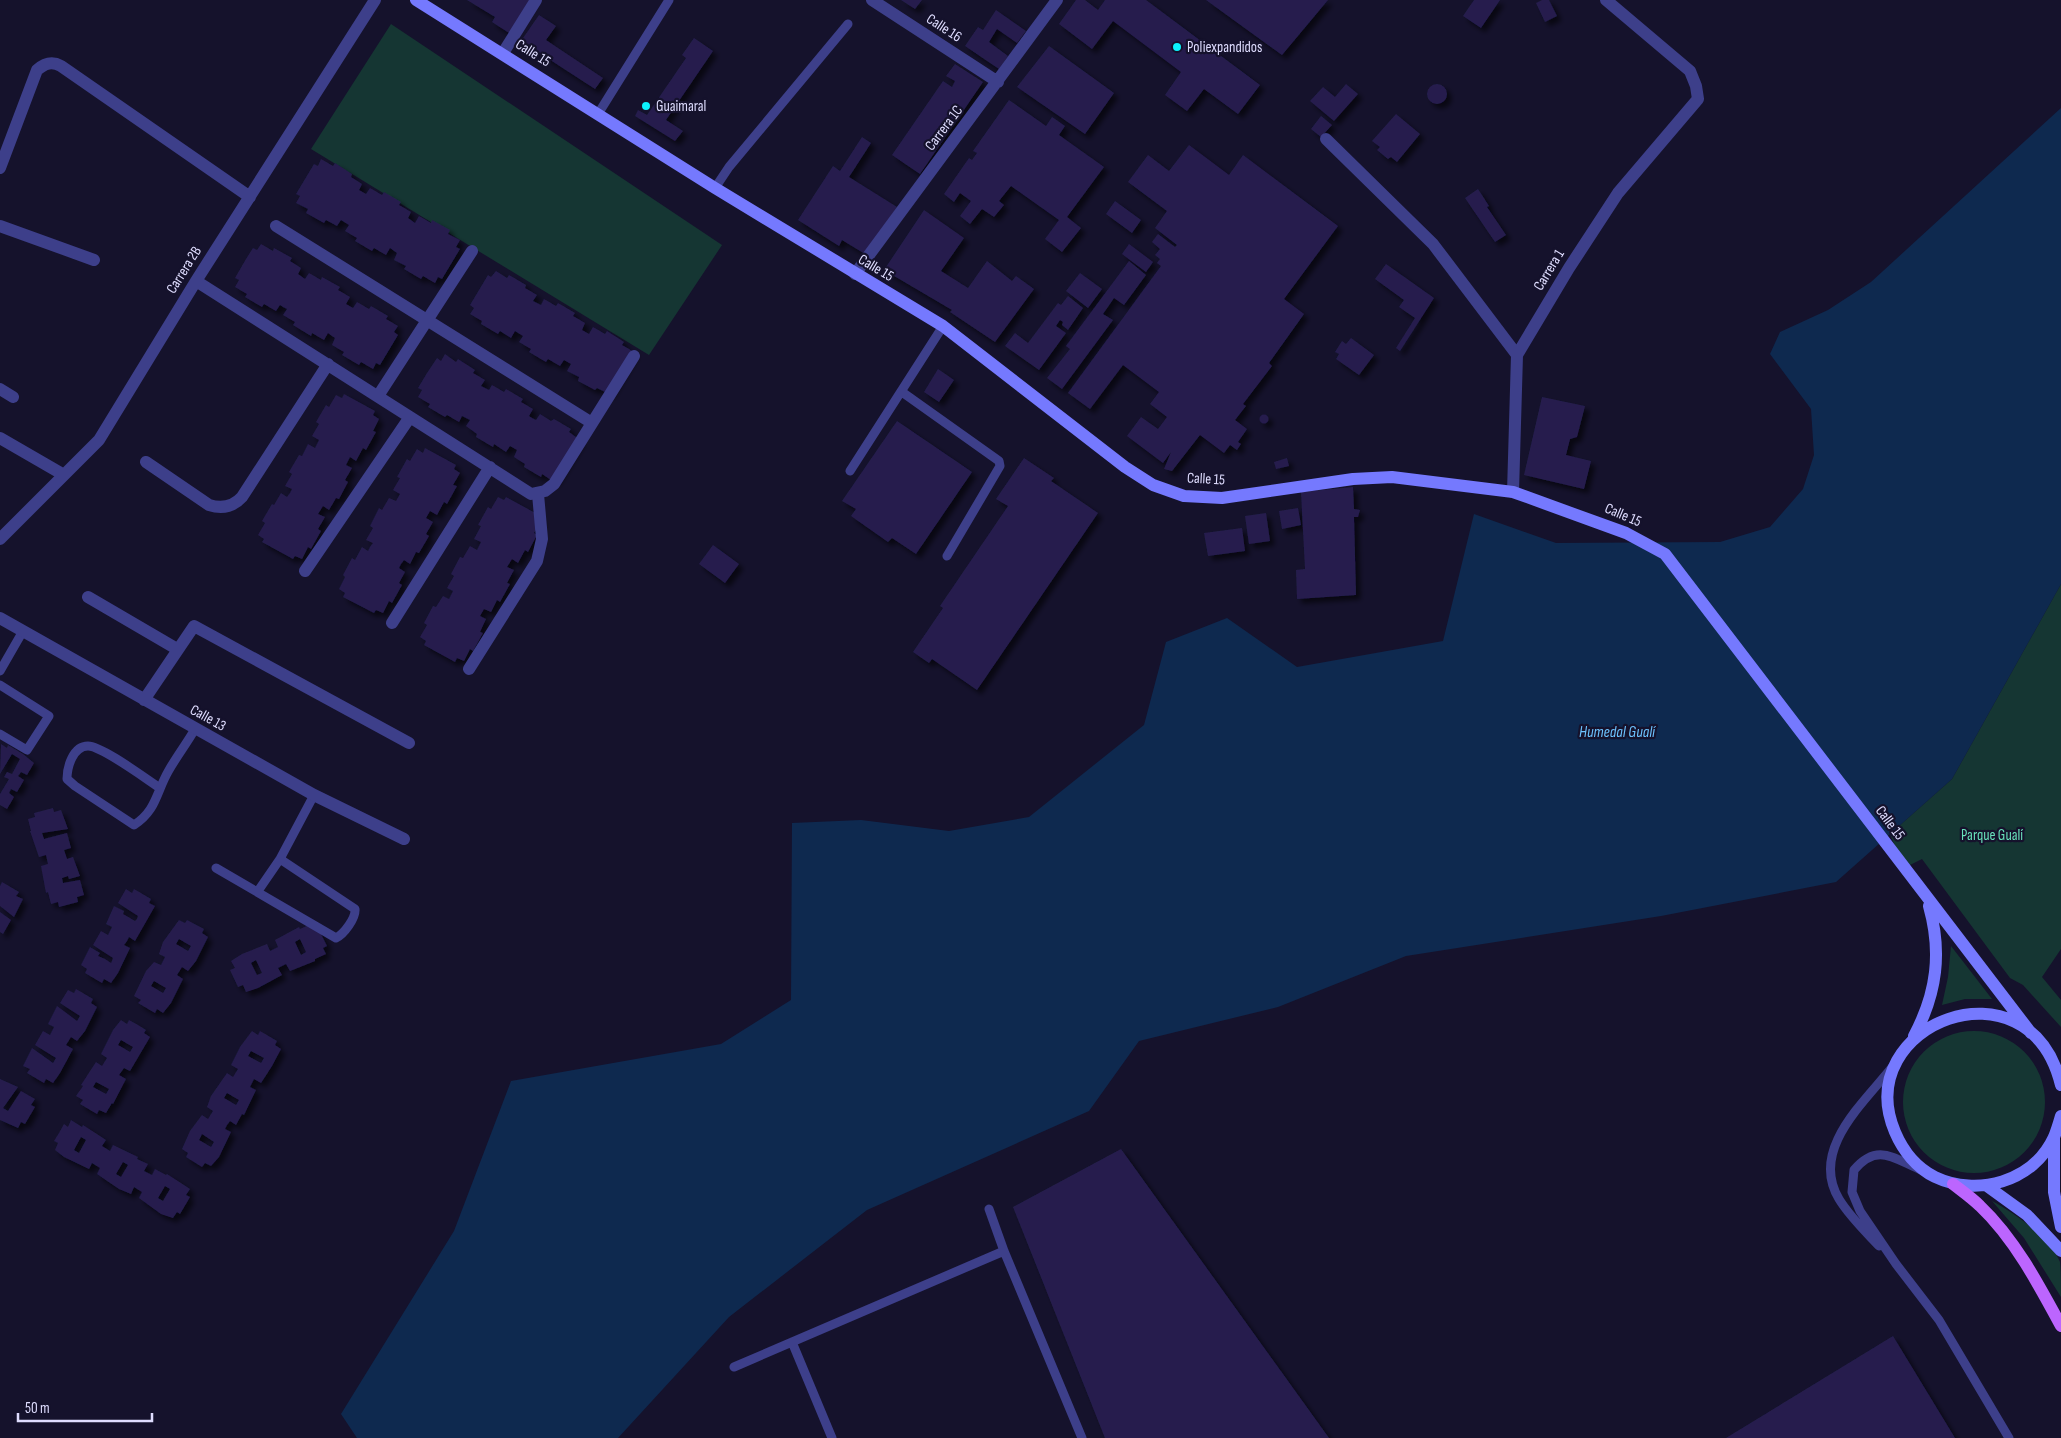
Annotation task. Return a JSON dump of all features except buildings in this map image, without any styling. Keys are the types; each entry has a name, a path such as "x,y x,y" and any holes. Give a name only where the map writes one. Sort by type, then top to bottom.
{"main road":[{"path":"1953,1184 1980,1206 2002,1231 2041,1289 2061,1326"}],"street":[{"name":"Carrera 2B","path":"0,539 99,440 196,281 375,0"},
{"name":"Calle 15","path":"416,0 715,188 943,326 1125,467 1153,484 1184,496 1222,498 1353,479 1392,477 1513,492 1626,533 1665,554 2031,1033"},
{"path":"503,53 536,0"},
{"name":"Calle 16","path":"872,0 998,82"},
{"name":"Carrera 1C","path":"855,274 1057,0"},
{"name":"Carrera 1","path":"1513,492 1517,355 1568,268 1618,193 1698,99 1696,86 1690,70 1606,0"},
{"path":"0,168 37,70 42,66 52,63 61,66 250,197"},
{"path":"1326,139 1433,244 1517,355"},
{"path":"0,226 94,260"},
{"path":"276,226 592,423"},
{"path":"378,396 472,251"},
{"path":"196,281 531,494 538,494 554,484 634,356"},
{"path":"146,462 210,505 221,507 233,504 242,497 328,364"},
{"path":"0,389 12,397"},
{"path":"305,570 410,417"},
{"path":"0,438 64,475"},
{"path":"392,623 490,467"},
{"path":"469,669 537,561 542,540 538,494"},
{"path":"88,597 177,649"},
{"name":"Calle 13","path":"0,618 314,796 404,839"},
{"path":"144,700 194,626 408,743"},
{"name":"Calle 15","path":"1899,1058 1927,1009 1935,982 1938,954 1936,935 1925,895"},
{"path":"2061,1085 2057,1069 2046,1049 2031,1033 2015,1022 1998,1016 1979,1013 1941,1020 1925,1030 1910,1043 1899,1058 1890,1086 1888,1101 1891,1123 1904,1150 1914,1161 1931,1175 1953,1184 1970,1187 1987,1186 2008,1180 2026,1170 2042,1155 2054,1138 2061,1116"},
{"path":"2054,1138 2054,1192 2061,1227"},
{"path":"1987,1186 2027,1216 2061,1250"}],"lane":[{"path":"598,114 669,0"},
{"path":"715,188 729,166 848,24"},
{"path":"850,472 943,326"},
{"path":"902,392 999,461 1000,466 947,556"},
{"path":"0,671 23,631"},
{"path":"0,685 49,716 26,750 0,734"},
{"path":"160,788 101,750 88,746 78,750 68,766 67,779 134,825 146,818 155,804 160,788 195,729"},
{"path":"258,891 280,859 314,796"},
{"path":"216,868 336,938 343,932 355,913 355,908 280,859"},
{"path":"1896,1264 1850,1216 1838,1197 1830,1175 1831,1155 1840,1133 1899,1058"},
{"path":"1931,1175 1886,1154 1867,1157 1854,1170 1851,1181 1860,1211 1896,1264 1939,1320 2009,1438"},
{"path":"989,1209 1004,1251 1082,1438"},
{"path":"734,1367 1004,1251"},
{"path":"792,1342 832,1438"}],"green space":[{"path":"391,24 722,245 649,355 311,149"},
{"name":"Parque Gualí","path":"2061,584 2061,949 2042,977 2061,1000 2061,1027 2023,985 2010,978 1922,859 1904,868 1890,834 1952,779"},
{"path":"1951,946 1992,999 1965,999 1942,1005 1948,977"},
{"path":"1974,1031 1988,1032 2001,1036 2024,1052 2040,1075 2044,1088 2044,1116 2040,1129 2024,1152 2001,1168 1988,1172 1974,1173 1960,1172 1947,1168 1924,1152 1908,1129 1904,1116 1903,1102 1904,1088 1908,1075 1924,1052 1947,1036 1960,1032"},
{"path":"1992,1201 2040,1235 2055,1253 2060,1262 2061,1297 2024,1238"}],"water":[{"name":"Humedal Gualí","path":"2061,108 2061,584 1952,779 1836,882 1661,916 1406,956 1278,1007 1139,1041 1089,1111 867,1210 729,1317 618,1438 357,1438 341,1414 454,1231 511,1081 721,1044 791,1000 792,823 861,820 949,831 1029,817 1144,725 1166,642 1227,618 1297,667 1443,641 1474,514 1556,543 1720,542 1770,527 1803,489 1814,455 1811,409 1770,354 1780,332 1828,310 1871,282"}],"place":[{"name":"Poliexpandidos","path":"1177,47"},
{"name":"Guaimaral","path":"646,106"}]}
